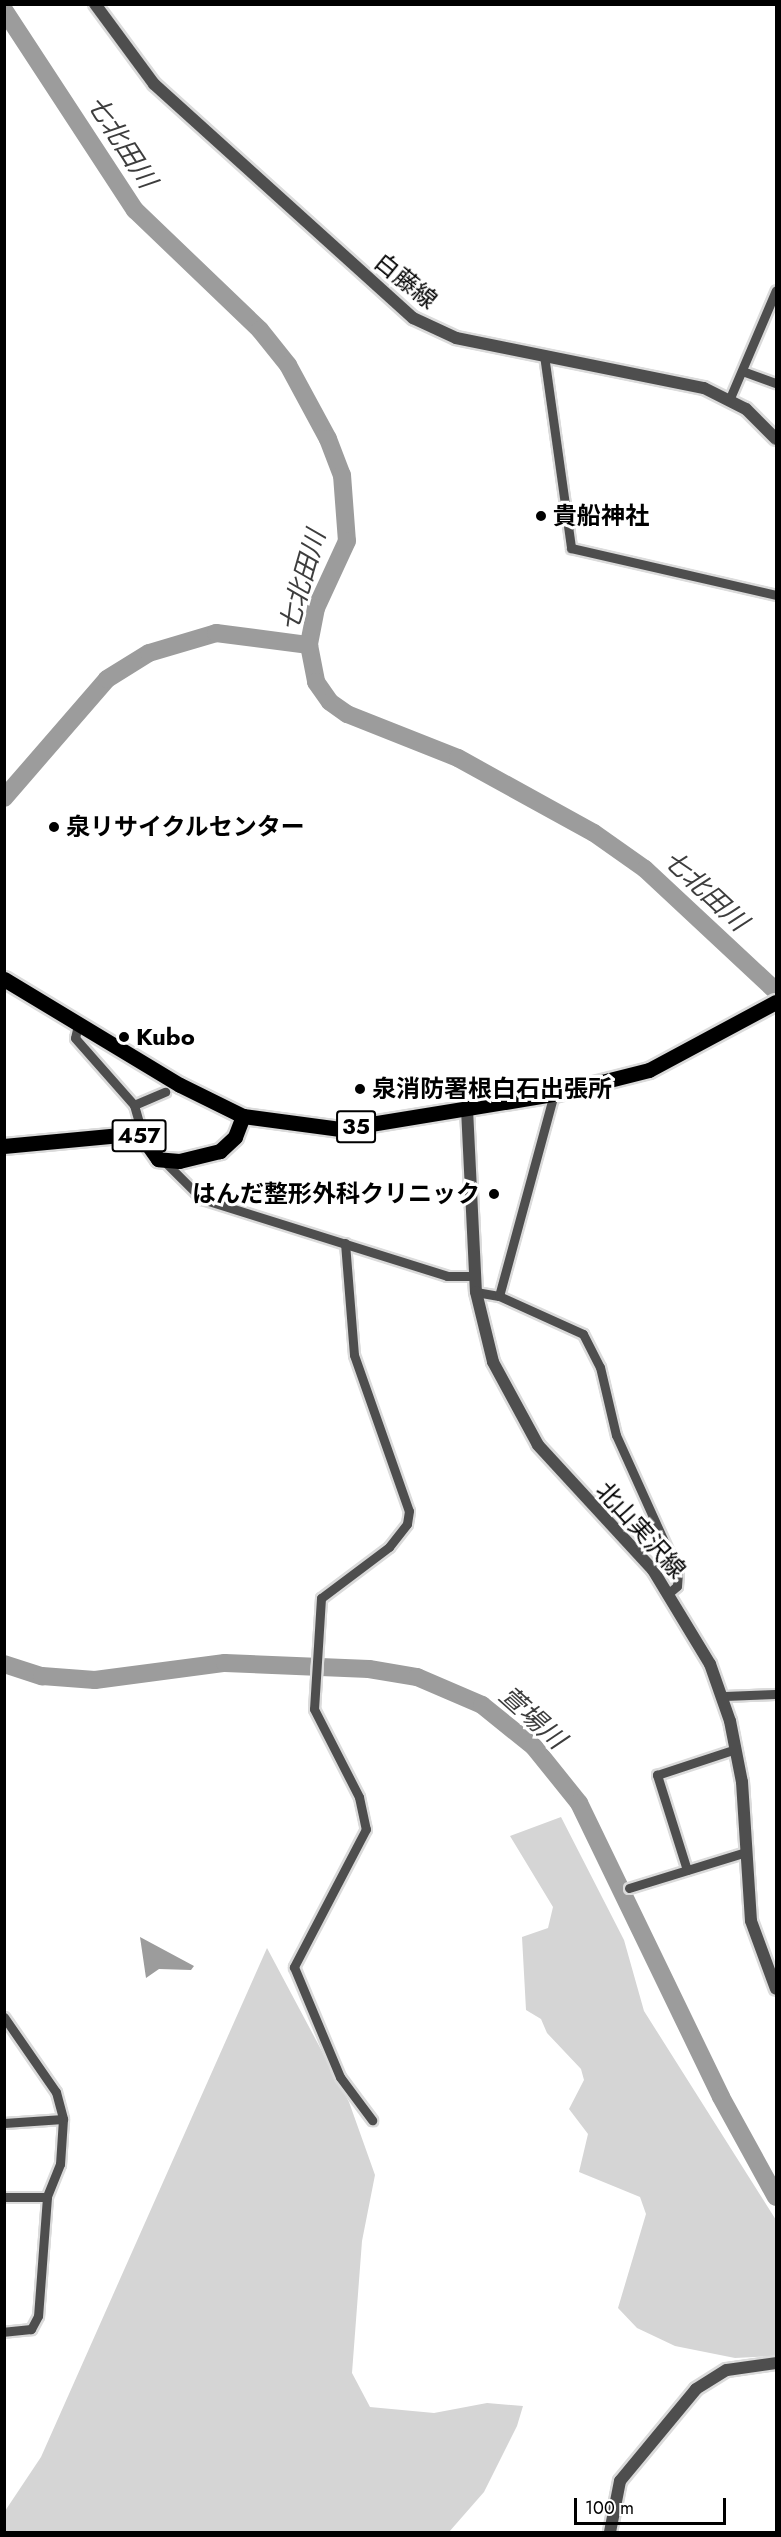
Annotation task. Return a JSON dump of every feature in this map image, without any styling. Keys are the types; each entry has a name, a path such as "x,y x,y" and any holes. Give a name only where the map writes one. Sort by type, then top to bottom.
{"main road":[{"name":"457","path":"4,979 78,1024 243,1116 235,1137 220,1150 164,1161 144,1139 131,1134 4,1146"},
{"name":"35","path":"243,1116 340,1129 554,1094 630,1076 698,1044 777,1002"}],"street":[{"name":"白藤線","path":"95,4 154,84 413,318 456,338 543,355 730,398 777,439"},
{"path":"730,398 745,372 777,290"},
{"path":"543,355 571,548 777,595"},
{"path":"745,372 777,383"},
{"path":"78,1024 75,1038 80,1046 108,1070 134,1105 144,1139"},
{"path":"134,1105 165,1092"},
{"path":"499,1296 554,1094"},
{"name":"北山実沢線","path":"467,1109 476,1293 493,1362 520,1419 566,1479 670,1592 723,1696 736,1749 755,1937 777,1989"},
{"path":"164,1161 202,1199 447,1276 476,1276"},
{"path":"345,1243 354,1355 409,1511 407,1524 389,1547 321,1598 311,1694 359,1797 366,1829 294,1967 340,2077 372,2120"},
{"path":"476,1293 499,1296 583,1334 600,1368 616,1435 678,1572 677,1586 670,1592"},
{"path":"723,1696 777,1694"},
{"path":"687,1870 657,1775 736,1749"},
{"path":"629,1888 746,1852"},
{"path":"4,2017 7,2027 56,2092 63,2119 60,2164 47,2197 35,2324 24,2332 4,2332"},
{"path":"4,2123 63,2119"},
{"path":"4,2197 47,2197"},
{"path":"610,2532 620,2481 696,2389 727,2370 777,2363"}],"shaded area":[{"path":"561,1817 624,1940 644,2011 776,2220 776,2356 735,2358 675,2346 637,2328 618,2308 646,2214 640,2197 579,2172 588,2134 569,2109 584,2080 581,2069 547,2033 541,2019 526,2010 522,1937 548,1928 553,1907 510,1836"},
{"path":"140,1937 194,1966 191,1970 159,1969 146,1978"},
{"path":"267,1948 349,2102 375,2175 362,2241 352,2373 370,2407 434,2413 487,2403 523,2406 517,2426 484,2492 449,2532 5,2532 5,2511 41,2457"}],"waterway":[{"name":"七北田川","path":"4,10 135,210 260,330 288,365 328,439 342,475 347,541 316,608 309,645 316,682 330,702 347,714 458,758 594,833 645,869 776,991"},
{"path":"4,798 107,679 149,653 216,633 309,645"},
{"name":"萱場川","path":"4,1664 42,1676 95,1680 225,1663 369,1669 417,1677 482,1705 534,1747 579,1803 721,2097 776,2197"}],"place":[{"name":"貴船神社","path":"541,516"},
{"name":"泉リサイクルセンター","path":"54,827"},
{"name":"Kubo","path":"124,1037"},
{"name":"泉消防署根白石出張所","path":"360,1089"},
{"name":"はんだ整形外科クリニック","path":"494,1194"}]}
